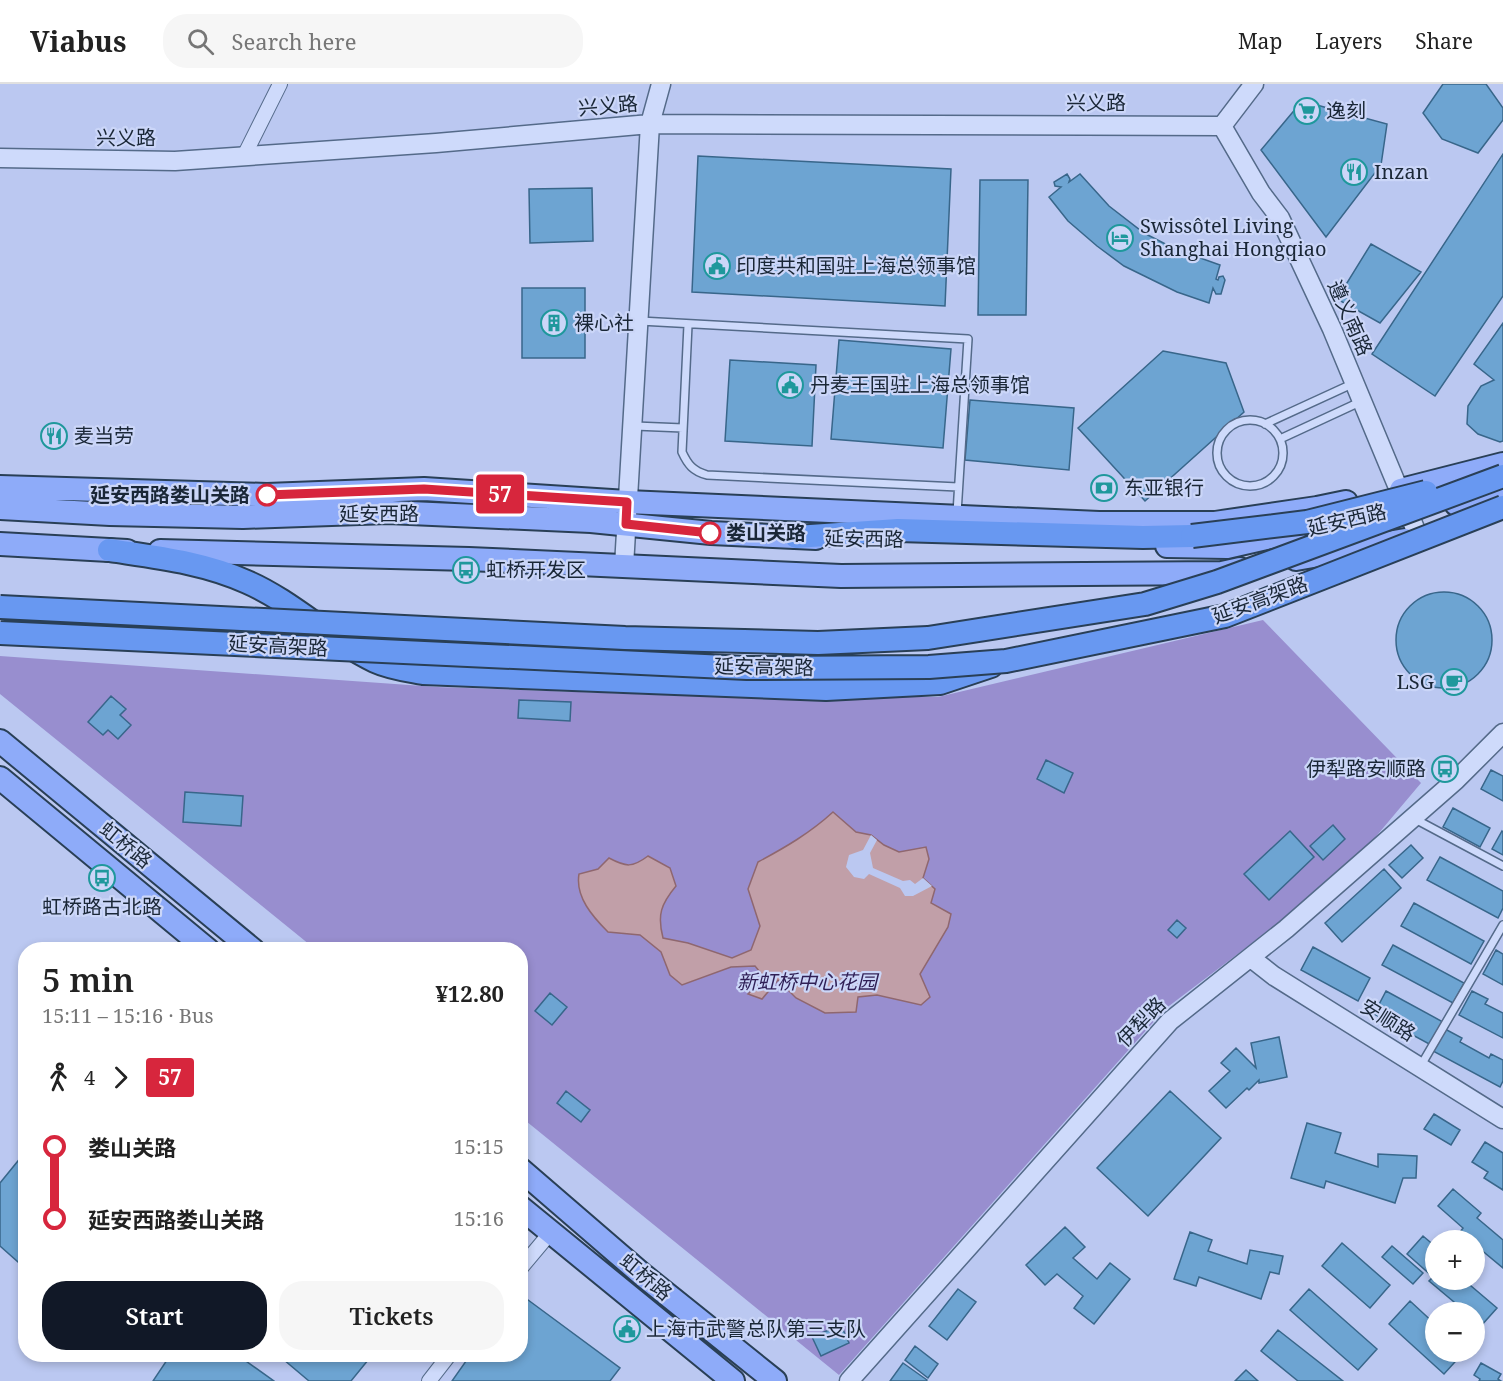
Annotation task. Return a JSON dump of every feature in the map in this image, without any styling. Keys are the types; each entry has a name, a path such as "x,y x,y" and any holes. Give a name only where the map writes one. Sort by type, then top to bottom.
{"highway":[{"path":"796,537 898,530 1143,537 1192,536 1307,522 1503,474"},
{"name":"延安高架路","path":"0,607 636,638 818,644 928,638 1145,604 1217,582 1503,474"},
{"name":"延安高架路","path":"0,633 747,668 929,667 1006,661 1226,616 1503,507"},
{"path":"109,550 181,561 247,582 376,661 396,668 423,673 826,689 940,683 1006,661"}],"main road":[{"name":"延安西路","path":"0,544 109,550 469,559 841,576 1222,573 1350,549 1410,513 1503,464"},
{"name":"延安西路","path":"1410,513 1503,474"},
{"name":"延安西路","path":"0,487 267,495 424,489 626,513 711,533 1227,547 1410,513 1503,489"},
{"name":"延安西路","path":"0,508 110,514 243,517 388,512 626,513 956,517 1099,523 1215,523 1317,508 1410,513 1452,532 1503,515"},
{"name":"虹桥路","path":"0,742 243,942"},
{"name":"虹桥路","path":"0,778 198,942"},
{"name":"虹桥路","path":"528,1176 644,1276 776,1381"},
{"name":"虹桥路","path":"528,1213 733,1381"}],"street":[{"path":"244,156 280,84"},
{"path":"624,566 650,124 661,84"},
{"path":"1222,126 1254,84"},
{"name":"兴义路","path":"0,158 164,161 436,143 650,124 1222,126"},
{"name":"遵义南路","path":"1222,126 1261,193 1280,218 1355,383 1410,513"},
{"name":"伊犁路","path":"849,1381 1170,1021 1286,929 1456,780 1503,733"},
{"name":"安顺路","path":"1251,958 1274,976 1503,1119"},
{"path":"528,1259 551,1232"},
{"path":"429,1381 444,1362"}],"lane":[{"path":"638,321 968,339 956,517"},
{"path":"688,325 682,452 694,471 707,475 958,487"},
{"path":"1265,424 1355,383"},
{"path":"1280,439 1362,401"},
{"path":"1255,420 1265,424 1274,430 1280,439 1283,450 1282,461 1277,471 1269,479 1259,484 1237,483 1221,468 1218,458 1221,438 1235,423 1255,420"},
{"path":"631,426 683,428"},
{"path":"1413,818 1503,866"},
{"path":"1420,1067 1503,925"}],"green space":[{"name":"新虹桥中心花园","path":"1263,620 1421,783 1346,872 1165,1009 839,1375 528,1123 528,942 306,942 0,694 0,656 437,687 692,696 938,697"}],"shaded area":[{"path":"833,812 856,832 871,835 884,845 899,852 926,847 929,859 923,878 935,889 931,903 951,914 948,927 920,974 930,997 921,1005 877,995 858,997 856,1012 825,1013 796,998 778,980 762,999 748,994 765,978 755,966 731,967 682,985 670,975 661,952 640,935 608,932 582,899 578,882 579,874 598,869 609,858 629,865 638,863 648,856 670,868 676,886 662,910 660,923 663,938 688,943 732,958 751,950 760,926 748,889 758,862 816,827"}],"pier":[{"path":"871,835 877,840 870,853 873,868 903,881 910,880 915,884 923,878 932,886 913,896 905,896 900,888 869,874 864,879 854,877 846,867 849,855 863,850"}],"building":[{"path":"1443,84 1486,84 1503,108 1503,120 1478,153 1442,139 1423,113"},
{"path":"1302,101 1387,124 1381,165 1326,237 1261,150"},
{"path":"1503,154 1503,296 1435,396 1372,354"},
{"path":"698,156 951,169 945,306 692,292"},
{"name":"Swissôtel Living Shanghai Hongqiao","path":"1067,174 1069,182 1080,174 1109,206 1144,233 1175,249 1220,265 1216,279 1223,276 1225,280 1221,294 1216,294 1213,288 1209,303 1177,292 1124,266 1097,246 1068,221 1049,197 1061,187 1055,186 1054,182"},
{"path":"980,180 1028,180 1026,315 978,315"},
{"path":"592,188 593,241 530,243 529,189"},
{"path":"1371,244 1421,272 1380,323 1337,299"},
{"name":"裸心社","path":"522,288 585,288 585,358 522,358"},
{"path":"1503,323 1503,441 1500,442 1478,434 1467,424 1468,406 1481,386 1494,380 1474,364"},
{"path":"839,340 951,349 943,448 831,439"},
{"path":"1163,351 1226,363 1244,412 1145,501 1078,428"},
{"path":"730,360 816,365 812,446 725,441"},
{"path":"970,400 1074,408 1069,470 965,460"},
{"path":"1444,592 1462,596 1478,606 1488,622 1492,640 1488,658 1478,674 1462,684 1444,688 1426,684 1410,674 1400,658 1396,640 1400,622 1410,606 1426,596"},
{"path":"111,696 126,709 120,715 131,725 118,739 108,730 103,735 88,722"},
{"path":"519,700 571,702 570,721 518,718"},
{"path":"1046,760 1073,773 1064,793 1037,779"},
{"path":"1491,770 1503,776 1503,801 1481,789"},
{"path":"185,792 243,796 241,826 183,822"},
{"path":"1453,808 1490,828 1480,847 1443,827"},
{"path":"1333,825 1345,839 1323,860 1310,846"},
{"path":"1290,831 1314,857 1269,900 1244,874"},
{"path":"1503,832 1503,855 1492,849"},
{"path":"1411,845 1423,858 1402,878 1389,865"},
{"path":"1440,857 1503,891 1503,908 1498,918 1427,880"},
{"path":"1384,869 1401,888 1342,942 1325,923"},
{"path":"1414,903 1484,941 1471,964 1401,926"},
{"path":"1177,920 1186,928 1177,938 1168,930"},
{"path":"1393,945 1464,983 1453,1003 1382,965"},
{"path":"1313,947 1370,978 1358,1001 1301,970"},
{"path":"1496,950 1503,954 1503,985 1483,974"},
{"path":"1386,991 1443,1022 1431,1045 1374,1014"},
{"path":"1472,991 1488,999 1485,1004 1503,1013 1503,1038 1459,1015"},
{"path":"550,993 567,1007 552,1025 535,1011"},
{"path":"1445,1029 1462,1038 1460,1042 1489,1058 1491,1054 1503,1060 1503,1081 1500,1087 1433,1051"},
{"path":"1279,1037 1287,1077 1259,1083 1259,1080 1226,1108 1209,1091 1230,1071 1221,1063 1236,1048 1256,1068 1251,1043"},
{"path":"566,1091 590,1110 581,1122 557,1103"},
{"path":"1170,1091 1221,1138 1148,1216 1097,1168"},
{"path":"1434,1114 1460,1130 1451,1145 1424,1129"},
{"path":"1307,1123 1341,1133 1335,1153 1378,1167 1378,1154 1417,1156 1416,1178 1403,1178 1395,1203 1326,1181 1324,1188 1291,1178"},
{"path":"1485,1142 1503,1153 1503,1190 1484,1178 1488,1172 1472,1162"},
{"path":"18,1161 18,1262 0,1246 0,1183"},
{"path":"1453,1189 1481,1213 1477,1218 1503,1240 1503,1268 1485,1253 1485,1230 1462,1230 1463,1228 1438,1206"},
{"path":"1065,1227 1085,1247 1073,1258 1097,1279 1110,1263 1130,1279 1094,1324 1074,1308 1083,1296 1057,1274 1045,1285 1026,1265"},
{"path":"1190,1232 1212,1240 1208,1251 1247,1264 1250,1250 1283,1256 1279,1274 1270,1272 1261,1299 1199,1277 1196,1286 1174,1279"},
{"path":"1423,1236 1425,1238 1425,1270 1407,1254"},
{"path":"1342,1243 1390,1285 1370,1308 1322,1266"},
{"path":"1392,1246 1423,1273 1413,1284 1382,1257"},
{"path":"958,1289 976,1302 947,1340 929,1326"},
{"path":"1309,1289 1377,1349 1358,1370 1290,1310"},
{"path":"1440,1290 1476,1290 1497,1308 1485,1322 1485,1302 1454,1302"},
{"path":"528,1300 620,1368 610,1381 452,1381 465,1362 528,1362"},
{"path":"1410,1301 1425,1315 1425,1357 1389,1324"},
{"path":"841,1325 849,1343 821,1356 812,1337"},
{"path":"1278,1330 1343,1381 1298,1381 1261,1351"},
{"path":"915,1346 938,1364 928,1378 905,1360"},
{"path":"166,1362 247,1362 274,1381 153,1381"},
{"path":"286,1362 366,1362 351,1381 309,1381"},
{"path":"1431,1362 1455,1362 1444,1374"},
{"path":"903,1363 927,1380 890,1381"},
{"path":"1481,1363 1501,1374 1498,1379 1501,1381 1479,1381 1480,1379 1474,1375"},
{"path":"1246,1370 1258,1381 1235,1381"}],"bus line":[{"name":"57","path":"267,495 424,489 627,502 626,524 710,533"}],"place":[{"name":"逸刻","path":"1307,111"},
{"name":"Inzan","path":"1354,172"},
{"name":"Swissôtel Living Shanghai Hongqiao","path":"1120,238"},
{"name":"印度共和国驻上海总领事馆","path":"717,266"},
{"name":"裸心社","path":"554,323"},
{"name":"丹麦王国驻上海总领事馆","path":"790,385"},
{"name":"麦当劳","path":"54,436"},
{"name":"东亚银行","path":"1104,488"},
{"name":"延安西路娄山关路","path":"267,495"},
{"name":"娄山关路","path":"710,533"},
{"name":"虹桥开发区","path":"466,570"},
{"name":"LSG","path":"1454,682"},
{"name":"伊犁路安顺路","path":"1445,769"},
{"name":"虹桥路古北路","path":"102,878"},
{"name":"上海市武警总队第三支队","path":"627,1329"}]}
